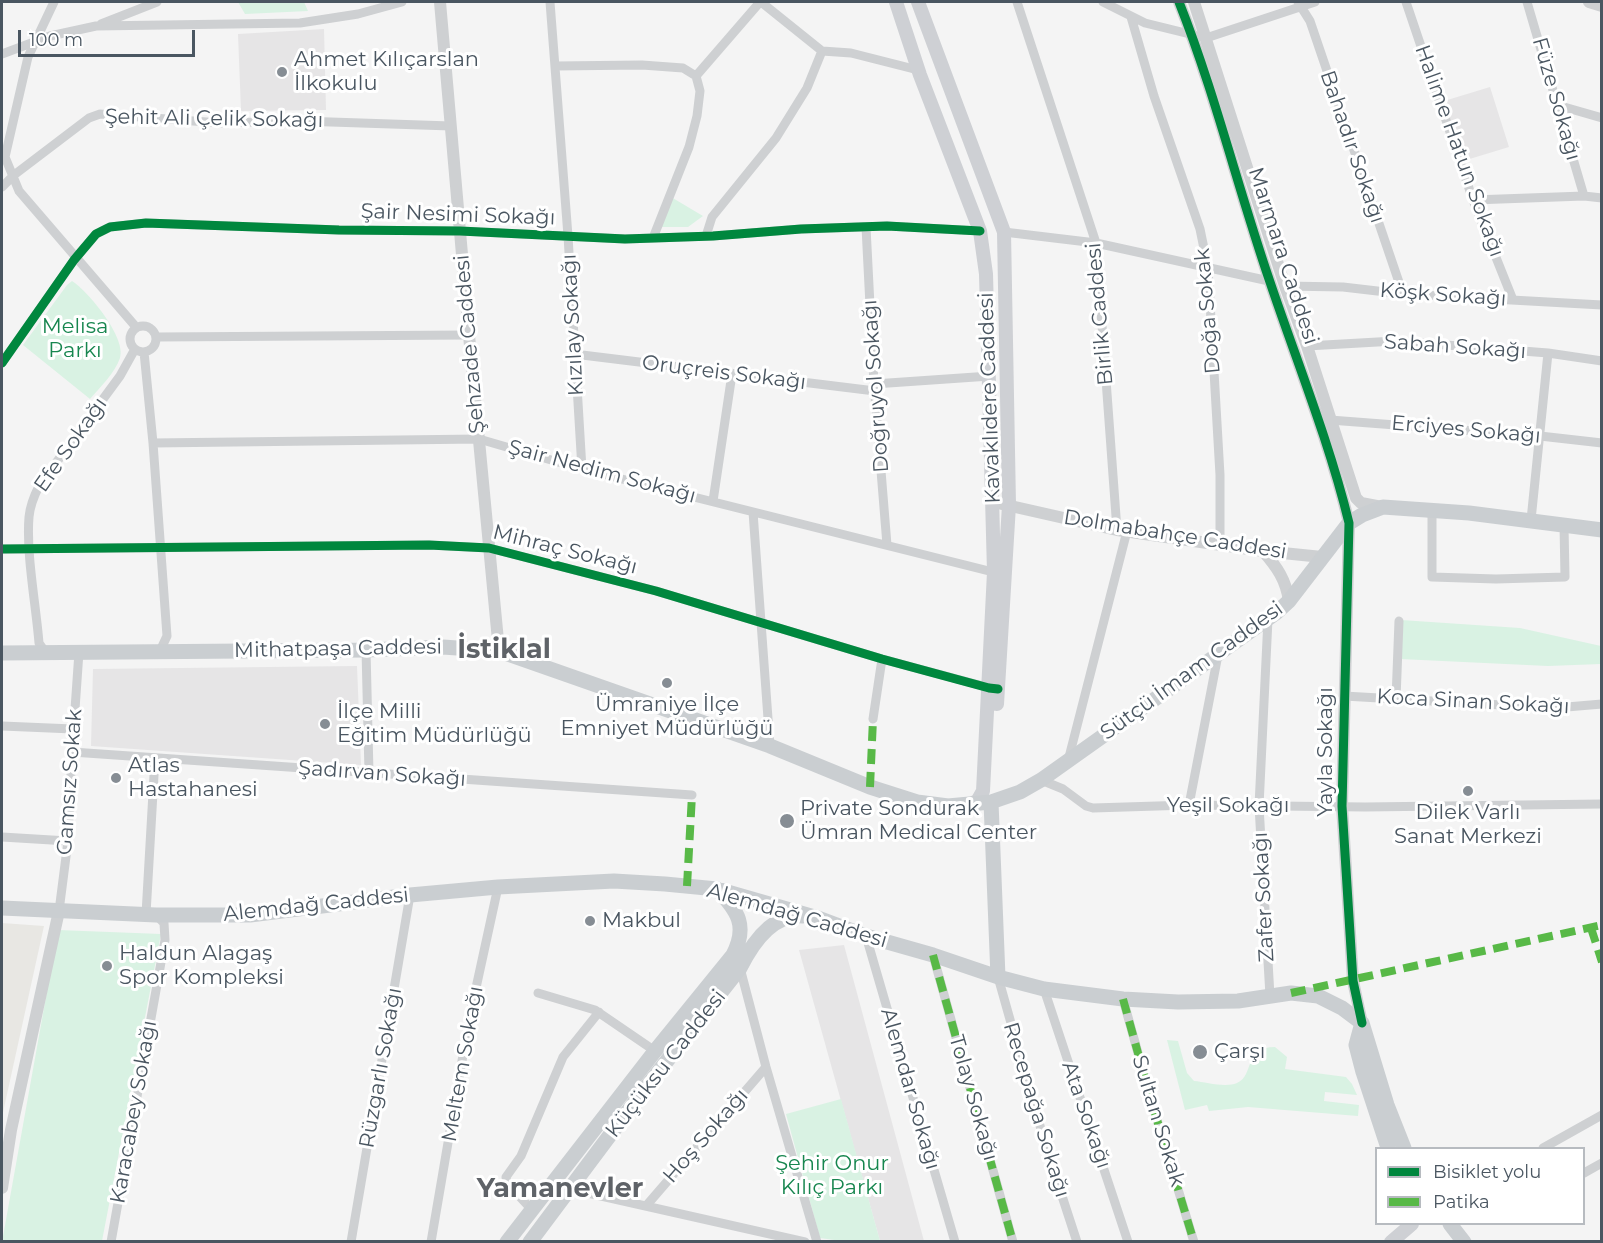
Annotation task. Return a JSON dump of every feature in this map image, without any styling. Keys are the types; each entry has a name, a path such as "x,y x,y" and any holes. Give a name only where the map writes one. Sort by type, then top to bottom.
{"main road":[{"name":"Kavaklıdere Caddesi","path":"897,2 918,70 980,231 986,274 993,502 1000,574"},
{"name":"Kavaklıdere Caddesi","path":"918,2 1004,232 1009,505 1000,574 993,689 983,791 978,800 972,804"},
{"path":"980,231 1004,232"},
{"name":"Sütçü İmam Caddesi","path":"972,804 991,802 1020,792 1041,780 1218,655 1289,601 1348,524 1383,507 1531,520 1602,530"},
{"name":"Mithatpaşa Caddesi","path":"2,654 443,647 499,651 770,746 870,787 917,802 948,806 972,804"},
{"name":"Kavaklıdere Caddesi","path":"991,802 993,689"},
{"path":"991,802 998,977"},
{"name":"Alemdağ Caddesi","path":"2,908 250,915 410,895 498,887 614,881 665,884 717,889 818,918 866,936 998,977 1044,989 1123,999 1217,1001 1292,993 1318,996 1342,1008 1362,1023"},
{"name":"Küçüksu Caddesi","path":"507,1242 655,1051 733,955 740,941 741,924 733,905 717,889"},
{"name":"Küçüksu Caddesi","path":"530,1242 640,1095 740,968 750,947 764,931 778,922 796,916 818,918"},
{"path":"1362,1023 1356,1045 1387,1147"},
{"path":"1362,1023 1403,1147"},
{"path":"556,1180 570,1189"},
{"path":"1391,1242 1411,1225"},
{"path":"1451,1225 1464,1242"}],"street":[{"path":"54,2 28,57 3,156 14,175 19,191 136,327 148,326 157,337 469,335"},
{"path":"2,54 34,41 96,26 157,2"},
{"path":"96,26 300,23 358,14 402,2"},
{"name":"Şehzade Caddesi","path":"440,2 499,651"},
{"name":"Kızılay Sokağı","path":"550,2 568,236 582,469"},
{"path":"696,76 761,2 822,51 850,53 918,70"},
{"name":"Birlik Caddesi","path":"1017,2 1096,243 1122,531 1068,761"},
{"path":"1102,2 1159,28 1206,38 1299,4 1315,2"},
{"name":"Marmara Caddesi","path":"1179,2 1209,82 1269,281 1340,485 1348,524"},
{"name":"Marmara Caddesi","path":"1194,2 1356,498 1361,503 1383,507"},
{"name":"Halime Hatun Sokağı","path":"1406,2 1473,200 1513,300"},
{"name":"Füze Sokağı","path":"1527,2 1584,196"},
{"path":"1589,2 1602,6"},
{"name":"Bahadır Sokağı","path":"1299,4 1310,21 1403,294"},
{"name":"Doğa Sokak","path":"1131,17 1154,96 1200,229 1208,268 1220,475 1220,544"},
{"path":"706,236 712,217 776,138 807,88 822,51"},
{"path":"556,66 642,65 683,68 696,76 700,91 697,116 688,147 653,238"},
{"path":"1557,105 1602,118"},
{"name":"Şehit Ali Çelik Sokağı","path":"2,187 14,175 89,118 100,114 220,123 301,121 451,126"},
{"path":"1473,200 1584,196 1602,198"},
{"name":"Şair Nesimi Sokağı","path":"2,363 76,258 96,234 110,227 124,224 460,231 625,239 887,226 980,231"},
{"name":"Doğruyol Sokağı","path":"866,227 874,387 887,545"},
{"path":"1004,232 1096,243 1285,286"},
{"name":"Köşk Sokağı","path":"1285,286 1343,287 1403,294 1602,305"},
{"name":"Efe Sokağı","path":"136,327 130,335 130,340 139,350"},
{"name":"Efe Sokağı","path":"46,653 39,643 30,550 29,516 39,486 139,350 154,346 157,337"},
{"name":"Sabah Sokağı","path":"1307,346 1395,341 1548,353 1602,360"},
{"path":"139,350 153,442 161,548 167,636 160,651"},
{"path":"1531,520 1548,353"},
{"name":"Oruçreis Sokağı","path":"574,354 732,374 874,387 990,376"},
{"path":"713,501 732,374"},
{"name":"Erciyes Sokağı","path":"1330,420 1602,443"},
{"name":"Şair Nedim Sokağı","path":"153,442 478,439 582,469 1000,574"},
{"name":"Dolmabahçe Caddesi","path":"993,502 1122,531 1322,557"},
{"path":"1432,510 1432,577 1496,579 1565,577 1564,525"},
{"path":"753,512 770,746"},
{"name":"Yayla Sokağı","path":"1348,524 1342,806 1353,981 1362,1023"},
{"name":"Mihraç Sokağı","path":"2,549 429,545 489,548 656,591 882,659 993,689"},
{"path":"1263,551 1279,570 1287,588 1289,601"},
{"name":"Zafer Sokağı","path":"1268,618 1259,806 1270,996"},
{"path":"1396,699 1399,621"},
{"path":"366,650 369,773"},
{"name":"Gamsız Sokak","path":"59,911 68,841 79,652"},
{"path":"1189,805 1218,655"},
{"path":"873,719 882,659"},
{"name":"Koca Sinan Sokağı","path":"1344,696 1555,708 1602,704"},
{"path":"2,726 73,729"},
{"name":"Şadırvan Sokağı","path":"72,752 692,795"},
{"path":"151,914 155,758"},
{"name":"Yeşil Sokağı","path":"1041,780 1063,789 1086,806 1093,808 1189,805 1602,804"},
{"path":"2,837 68,841"},
{"name":"Meltem Sokağı","path":"431,1242 469,1020 498,887"},
{"name":"Rüzgarlı Sokağı","path":"351,1242 410,895"},
{"path":"2,1188 14,1118 59,911"},
{"name":"Karacabey Sokağı","path":"111,1242 165,940 164,923 151,914"},
{"name":"Alemdar Sokağı","path":"866,936 955,1242"},
{"name":"Tolay Sokağı","path":"933,955 1013,1242"},
{"path":"740,968 817,1242"},
{"name":"Recepağa Sokağı","path":"998,977 1046,1147 1077,1242"},
{"name":"Ata Sokağı","path":"1044,989 1128,1242"},
{"path":"538,993 599,1012 655,1051"},
{"name":"Sultan Sokak","path":"1123,999 1194,1242"},
{"path":"532,1211 507,1183 506,1177 521,1156 563,1057 599,1012"},
{"name":"Hoş Sokağı","path":"646,1206 766,1066"},
{"path":"1547,1147 1601,1116"},
{"path":"1585,1172 1602,1163"},
{"path":"570,1189 805,1242"}],"shaded area":[{"name":"Ahmet Kılıçarslan İlkokulu","path":"324,29 326,110 241,111 238,34"},
{"path":"1490,87 1509,147 1463,161 1444,101"},
{"path":"357,666 361,765 91,746 93,669"},
{"path":"2,923 44,926 2,1117"},
{"path":"844,945 924,1241 880,1241 799,950"}],"green space":[{"path":"238,2 304,2 308,11 245,14"},
{"path":"671,197 703,216 688,227 660,227"},
{"name":"Melisa Parkı","path":"72,281 87,294 105,316 121,349 115,369 90,399 23,345"},
{"path":"1401,620 1520,628 1601,646 1601,664 1548,666 1400,659"},
{"path":"58,930 161,934 102,1241 2,1242"},
{"path":"1167,1040 1178,1041 1187,1073 1194,1081 1221,1085 1237,1083 1246,1074 1258,1052 1265,1048 1275,1047 1287,1057 1285,1069 1346,1077 1357,1095 1325,1092 1324,1101 1359,1105 1358,1116 1248,1107 1209,1111 1207,1105 1185,1110"},
{"name":"Şehir Onur Kılıç Parkı","path":"841,1099 880,1241 841,1241 820,1238 786,1114"}],"marked path":[{"path":"870,787 873,719"},
{"path":"687,886 692,795"},
{"path":"1291,993 1602,925"},
{"path":"1591,928 1602,962"},
{"path":"933,955 1013,1242"},
{"path":"1123,999 1194,1242"}],"cycle path":[{"path":"1179,2 1204,71 1270,282 1322,432 1349,523 1342,806 1353,981 1362,1023"},
{"path":"2,363 74,260 96,234 110,227 146,223 339,230 460,231 625,239 887,226 980,231"},
{"path":"2,549 429,545 489,548 656,591 882,659 998,689"}],"place":[{"name":"Ahmet Kılıçarslan İlkokulu","path":"282,72"},
{"name":"Ümraniye İlçe Emniyet Müdürlüğü","path":"667,683"},
{"name":"İlçe Milli Eğitim Müdürlüğü","path":"325,724"},
{"name":"Atlas Hastahanesi","path":"116,778"},
{"name":"Dilek Varlı Sanat Merkezi","path":"1468,791"},
{"name":"Private Sondurak Ümran Medical Center","path":"787,821"},
{"name":"Makbul","path":"590,921"},
{"name":"Haldun Alagaş Spor Kompleksi","path":"107,966"},
{"name":"Çarşı","path":"1200,1052"}],"district":[{"name":"İstiklal","path":"504,650"},
{"name":"Yamanevler","path":"560,1189"}]}
